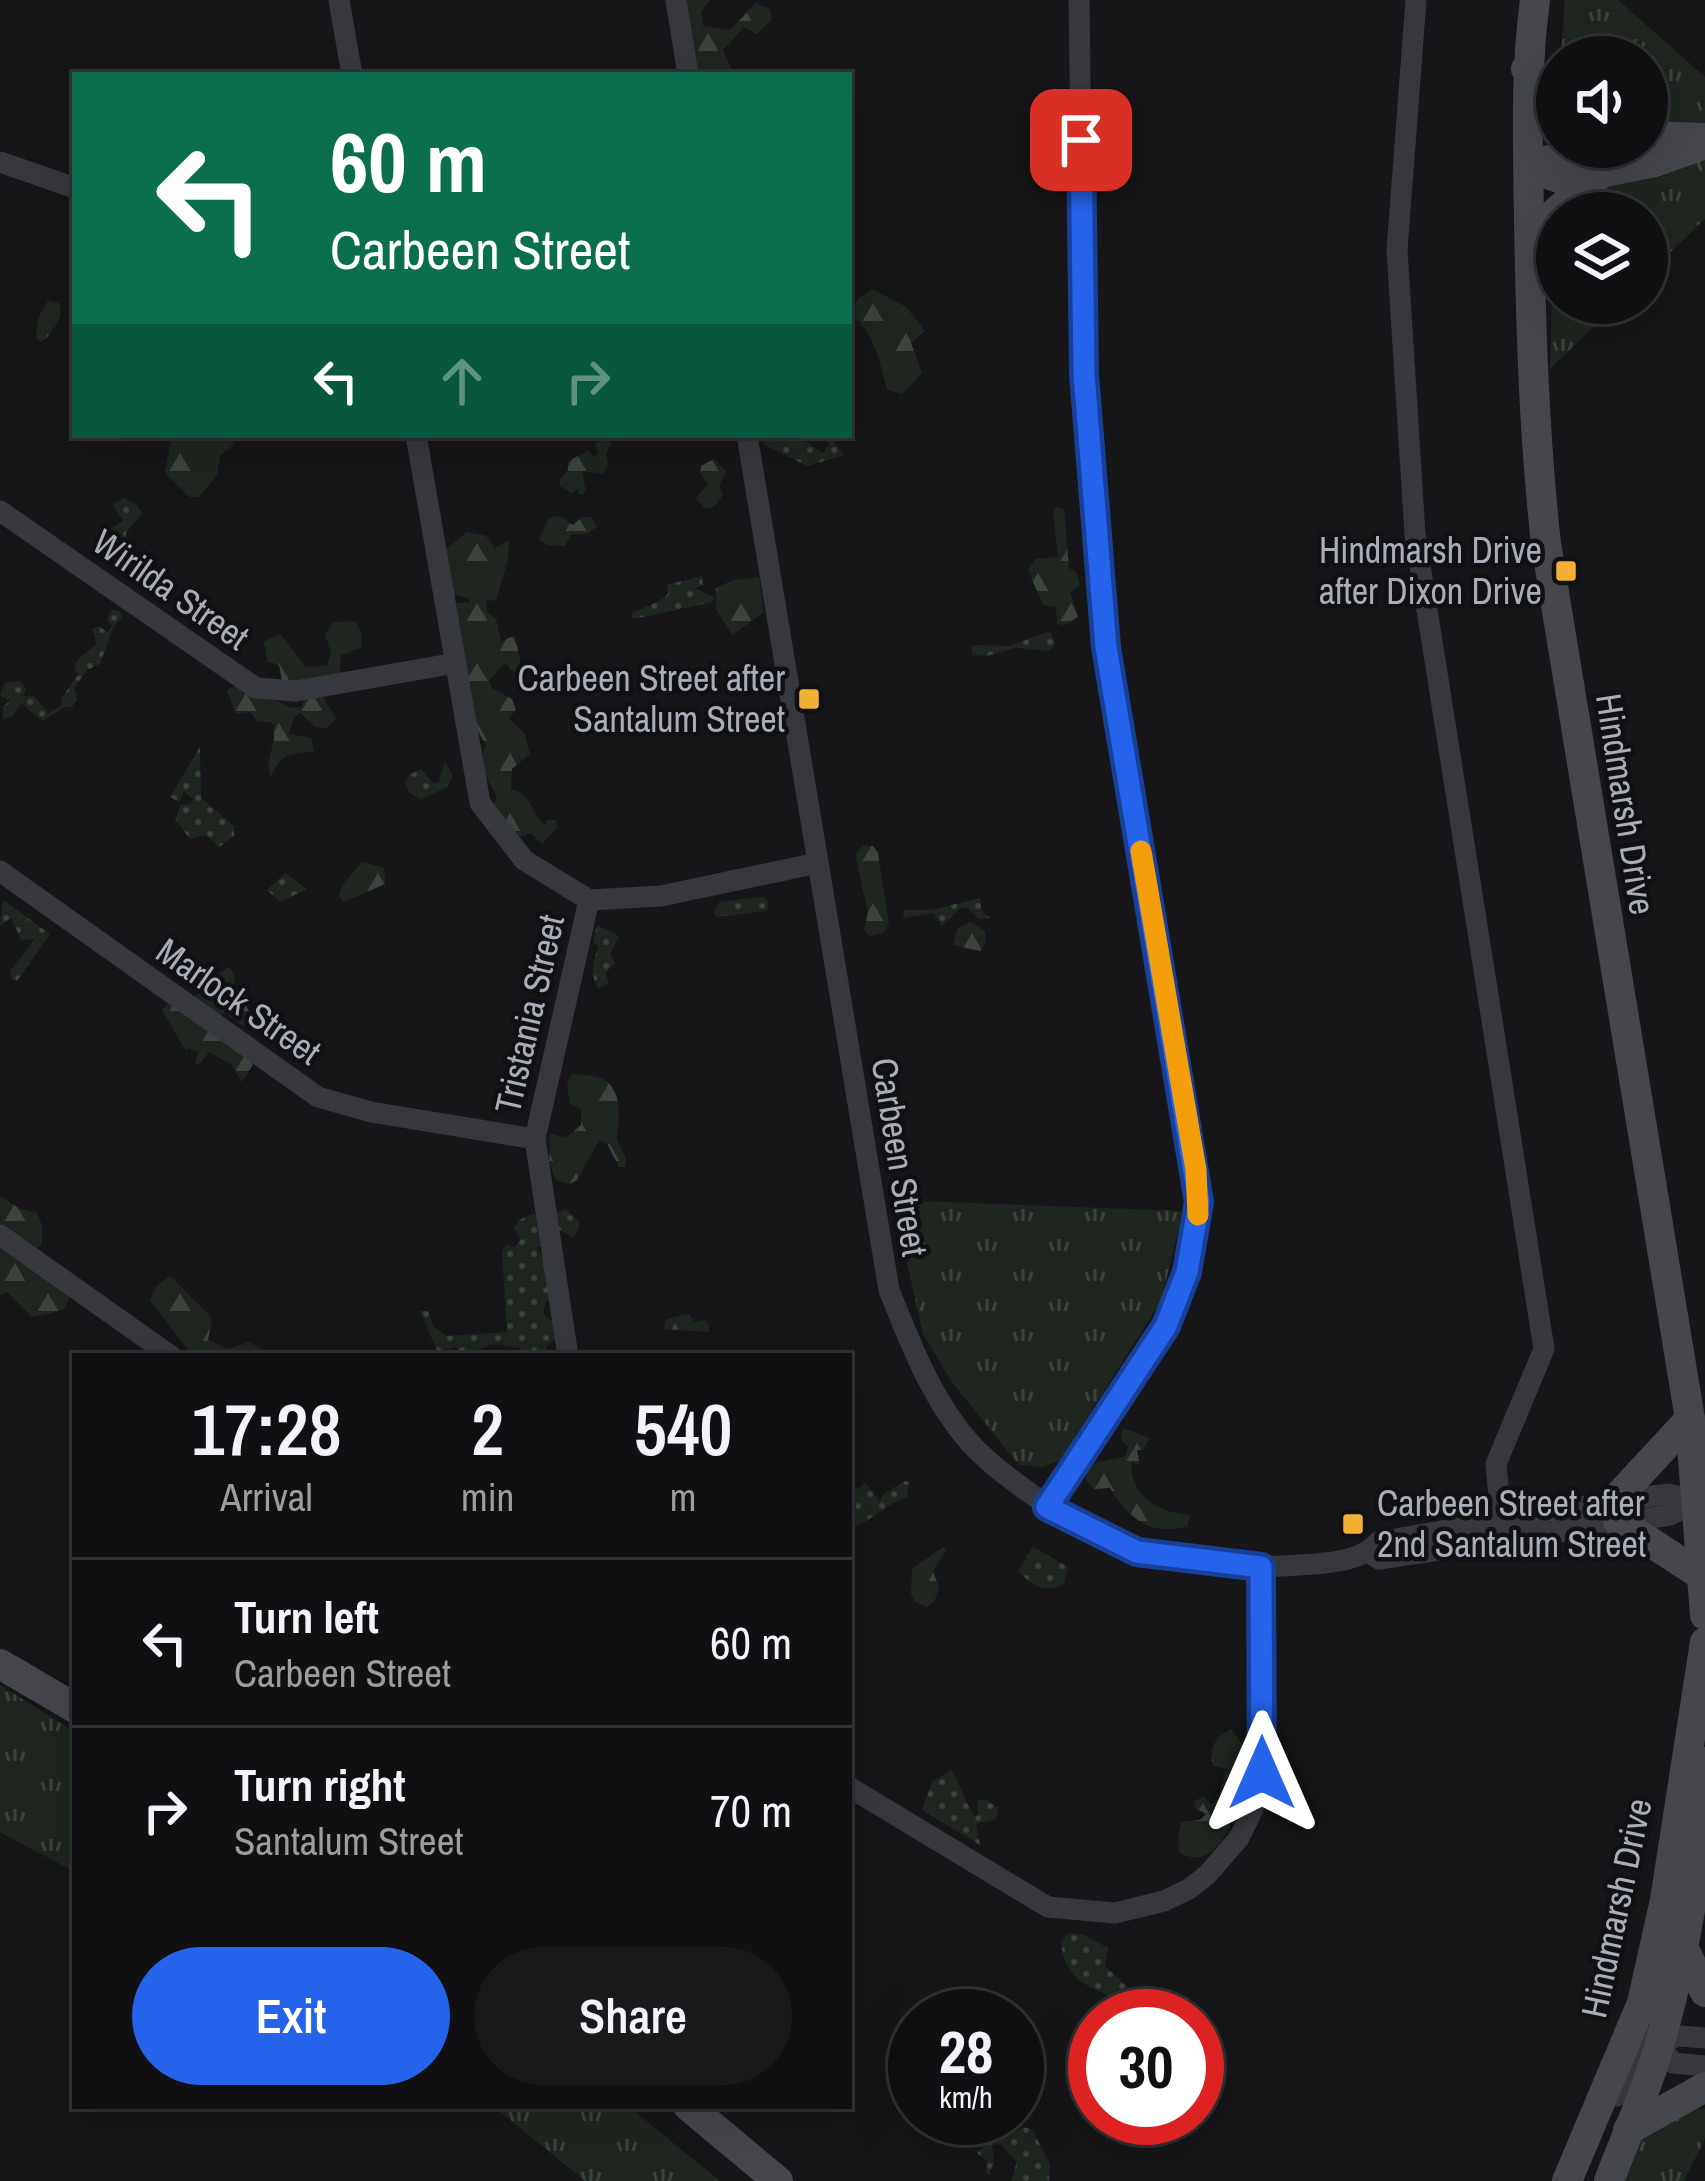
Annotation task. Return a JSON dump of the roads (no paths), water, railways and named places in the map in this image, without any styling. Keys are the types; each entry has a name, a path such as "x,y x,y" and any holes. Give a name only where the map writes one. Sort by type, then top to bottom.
{"main road":[{"name":"Hindmarsh Drive","path":"1534,0 1526,69 1530,355 1546,544 1690,1419 1705,1616"},
{"path":"1526,69 1536,79"},
{"path":"1668,138 1705,141"},
{"path":"1668,157 1705,141"},
{"path":"1528,167 1564,180 1582,168"},
{"path":"1530,234 1587,168"},
{"path":"1690,1419 1616,1511 1704,1577"},
{"name":"Hindmarsh Drive","path":"1572,2172 1642,2003 1665,1900 1705,1642"},
{"path":"6,1670 72,1706"},
{"name":"Hindmarsh Drive","path":"1609,2181 1660,2046 1683,1947 1704,1778 1705,1692"},
{"path":"1683,1947 1705,1992"},
{"path":"1628,2130 1705,2086"},
{"path":"692,2109 778,2181"}],"street":[{"path":"339,0 351,72"},
{"path":"676,0 688,72"},
{"path":"1047,1507 1166,1326 1187,1272 1199,1202 1106,647 1084,374 1078,0"},
{"path":"1416,0 1397,250 1414,534 1544,1349 1496,1464 1502,1531"},
{"path":"0,162 72,187"},
{"path":"417,438 480,802 524,860 589,900 661,896 818,862"},
{"name":"Carbeen Street","path":"747,438 889,1290 920,1367 970,1443 1047,1507 1137,1552 1261,1567 1329,1562 1369,1553 1379,1559 1616,1511 1670,1515 1698,1501"},
{"name":"Wirilda Street","path":"0,511 256,688 296,691 456,663"},
{"name":"Marlock Street","path":"0,871 318,1097 371,1112 535,1139"},
{"name":"Tristania Street","path":"568,1353 535,1139 589,900"},
{"path":"0,1235 168,1353"},
{"path":"852,1789 1048,1907 1115,1913 1164,1901 1189,1888 1239,1838 1262,1773 1261,1567"},
{"path":"1642,2003 1646,2029 1672,2063 1705,2066"},
{"path":"1572,2172 1601,2132 1640,2051 1679,2036 1705,2038"}],"place":[{"name":"Hindmarsh Drive after Dixon Drive","path":"1566,571"},
{"name":"Carbeen Street after Santalum Street","path":"809,699"},
{"name":"Carbeen Street after 2nd Santalum Street","path":"1353,1524"}]}
